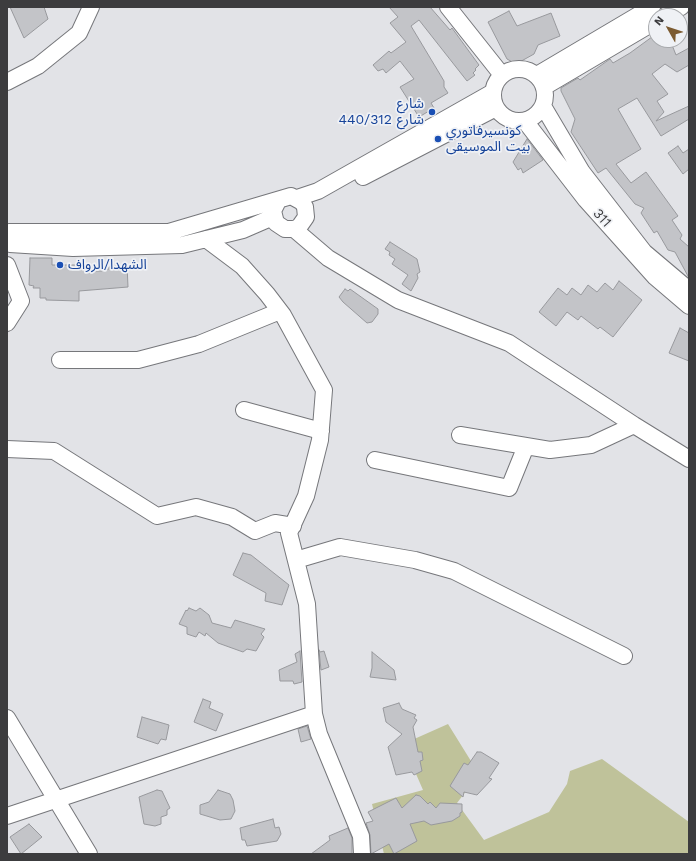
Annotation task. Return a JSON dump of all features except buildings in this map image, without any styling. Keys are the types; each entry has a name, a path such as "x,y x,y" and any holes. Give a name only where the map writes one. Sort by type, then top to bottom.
{"street":[{"path":"7,82 38,66 79,33 91,7"},
{"path":"448,7 502,75"},
{"path":"541,81 652,7"},
{"path":"541,81 648,25"},
{"path":"520,68 529,70 541,81 545,97 543,106 533,117 524,121 510,120 502,115 496,108 493,92 496,82 502,75 511,70 520,68"},
{"path":"8,239 169,232 278,201 285,197 297,198 318,191 493,92"},
{"name":"311","path":"543,106 582,172 644,252 689,290"},
{"path":"306,213 320,200 496,108"},
{"name":"311","path":"524,121 586,200 655,277 689,306"},
{"path":"278,201 273,211 273,217 280,227 285,229 294,229 304,222 306,213 302,202 297,198"},
{"path":"8,239 73,248 182,245 243,230 273,217"},
{"path":"294,229 328,258 398,300 509,343 689,460"},
{"path":"206,239 242,266 280,311 324,390 321,431 306,496 290,533 307,604 314,714 319,734 361,836 362,854"},
{"path":"7,265 21,302 7,323"},
{"path":"60,360 138,360 200,344 280,311"},
{"path":"244,410 321,431"},
{"path":"460,435 550,450 591,445 634,425"},
{"path":"375,460 509,488 526,446"},
{"path":"7,449 54,451 157,516 196,507 232,517 255,531 275,523 293,526"},
{"path":"296,560 340,547 415,560 454,571 624,656"},
{"path":"7,816 314,714"},
{"path":"7,718 89,854"}],"green space":[{"path":"448,724 479,774 457,803 484,840 549,812 567,784 570,771 602,759 689,822 689,854 384,854 372,804 423,790 403,744"}],"place":[{"name":"شارع 440/شارع 312","path":"432,112"},
{"name":"كونسيرفاتوري بيت الموسيقى","path":"438,139"},
{"name":"الشهدا/الرواف","path":"60,265"}]}
